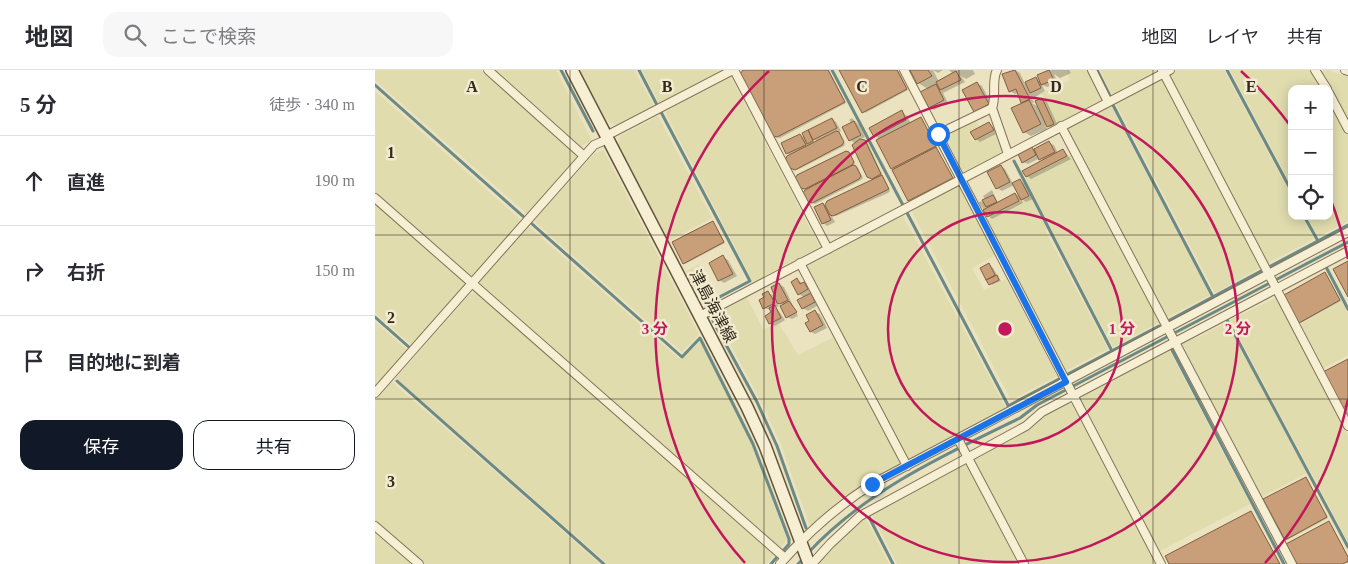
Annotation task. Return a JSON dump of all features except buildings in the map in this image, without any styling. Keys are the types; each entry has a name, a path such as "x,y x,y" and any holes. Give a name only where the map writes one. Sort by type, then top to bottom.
{"main road":[{"name":"津島海津線","path":"572,70 700,316 765,446 810,563"}],"street":[{"path":"488,70 585,156"},
{"path":"375,394 594,145 734,70 828,249"},
{"path":"904,70 1161,564"},
{"path":"938,134 991,108 996,98 994,81 997,70"},
{"path":"1092,70 1108,102"},
{"path":"1315,70 1324,85"},
{"path":"700,316 1165,71 1348,426"},
{"path":"1333,101 1348,129"},
{"path":"991,108 1008,154"},
{"path":"1061,126 1292,564"},
{"path":"375,198 782,561 801,540 854,496 907,466 959,441 1269,276 1348,232"},
{"path":"810,563 860,516 967,456 1027,426 1042,412 1073,394 1275,287 1348,251"},
{"path":"800,263 907,466"},
{"path":"959,441 1023,564"},
{"path":"375,526 419,564"}],"shaded area":[{"path":"375,70 480,70 578,157 527,214 375,80"},
{"path":"495,70 556,70 592,141 581,146"},
{"path":"579,70 634,70 654,106 616,125 606,121"},
{"path":"642,70 723,70 659,103"},
{"path":"1066,70 1088,70 1102,98 1101,102 1056,125 1041,93 1070,80"},
{"path":"1100,70 1159,70 1159,71 1113,96"},
{"path":"1177,70 1224,70 1288,190 1288,220 1304,220 1314,239 1266,264 1169,78 1171,73"},
{"path":"1230,70 1311,70 1322,85 1288,85 1288,179"},
{"path":"1328,70 1348,77 1348,122 1333,94 1333,85 1328,85 1321,71"},
{"path":"731,77 820,247 753,282 665,112"},
{"path":"1159,79 1164,80 1261,267 1215,293 1115,102"},
{"path":"375,91 522,221 474,276 470,276 375,193"},
{"path":"1110,104 1210,295 1164,319 1066,131 1067,127"},
{"path":"1333,107 1348,136 1348,221 1318,237 1309,220 1333,220"},
{"path":"658,116 712,218 669,241 618,144 620,136"},
{"path":"976,121 979,126 968,132 973,142 996,131 1002,148 1000,155 963,172 960,171 943,138"},
{"path":"603,150 699,334 682,352 534,221 594,154"},
{"path":"1073,154 1160,322 1113,347 1025,179"},
{"path":"956,186 960,186 996,255 972,268 984,290 1006,279 1057,376 1011,400 911,210"},
{"path":"1030,197 1047,229 1045,230 1108,349 1065,371 986,220"},
{"path":"375,203 466,283 412,345 375,313"},
{"path":"903,216 1006,408 907,460 807,266"},
{"path":"528,226 678,358 682,358 700,341 752,445 787,540 779,549 480,287 479,281"},
{"path":"699,264 712,289 699,296 686,271"},
{"path":"477,293 775,554 766,564 608,564 396,378 470,294"},
{"path":"746,296 763,329 779,324 798,355 834,337 902,463 852,493 813,527 810,526 781,445 764,407 714,314"},
{"path":"1276,298 1348,436 1348,542 1230,320"},
{"path":"1342,301 1348,312 1348,355 1322,369 1299,325"},
{"path":"375,322 408,351 375,387"},
{"path":"1227,322 1307,473 1260,498 1180,346 1183,342 1201,336"},
{"path":"1169,350 1250,504 1158,552 1077,398"},
{"path":"392,382 600,564 422,564 375,522 375,401"},
{"path":"1067,403 1073,405 1156,564 1027,564 973,461 973,456"},
{"path":"964,463 968,464 1020,564 897,564 871,513"},
{"path":"861,519 866,519 889,564 817,564 832,545"},
{"path":"375,530 414,564 375,564"}],"waterway":[{"path":"561,70 593,131"},
{"path":"639,70 657,105"},
{"path":"832,70 1009,407"},
{"path":"1097,70 1110,96"},
{"path":"1227,70 1288,184"},
{"path":"375,85 525,218"},
{"path":"1113,105 1213,297"},
{"path":"661,112 750,281 706,304 706,306"},
{"path":"1014,161 1112,351"},
{"path":"1306,220 1318,241"},
{"path":"531,223 682,357 700,338 753,444 789,539 789,544 783,551"},
{"path":"1269,267 1348,225"},
{"path":"807,554 854,511 907,476 1020,418 1037,405 1348,242"},
{"path":"1325,265 1348,309"},
{"path":"1168,321 1261,271"},
{"path":"375,317 410,348"},
{"path":"711,317 757,402 777,446 806,528"},
{"path":"1226,318 1348,547"},
{"path":"1068,374 1159,326"},
{"path":"1172,350 1284,564"},
{"path":"1008,406 1059,379"},
{"path":"397,381 604,564"},
{"path":"868,515 893,564"},
{"path":"771,564 777,557"},
{"path":"798,564 803,559"}],"route":[{"path":"872,484 1066,382 938,134"}]}
